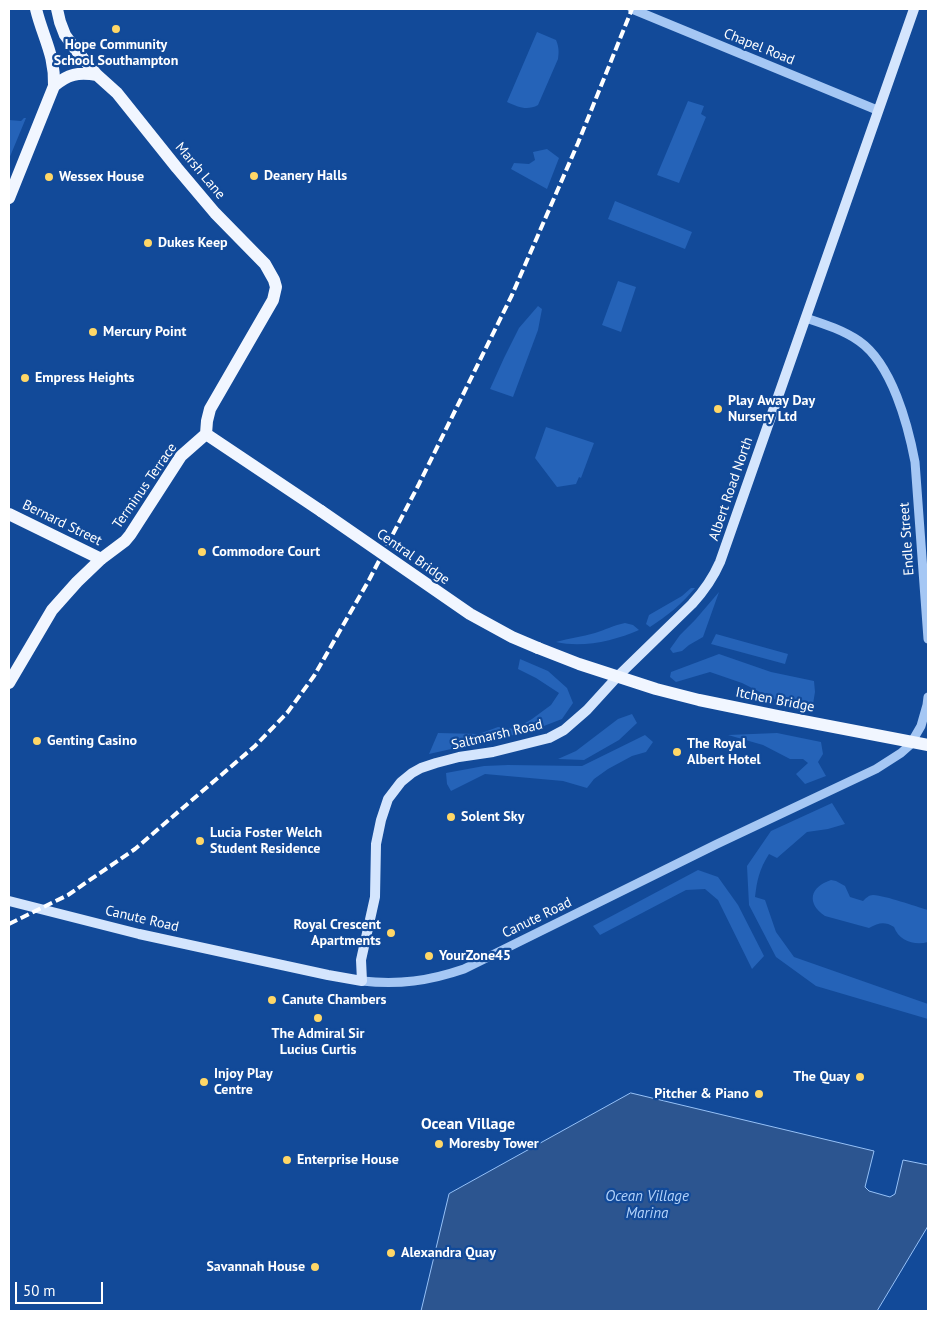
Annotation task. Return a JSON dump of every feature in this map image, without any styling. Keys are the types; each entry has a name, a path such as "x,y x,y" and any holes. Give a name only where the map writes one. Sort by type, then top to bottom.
{"main road":[{"path":"9,198 54,86 52,60 36,9"},
{"name":"Marsh Lane","path":"57,9 65,35 76,50 97,75 117,93 215,212 265,264 274,280 276,287 273,300 213,403 207,422 206,434"},
{"name":"Albert Road North","path":"618,676 704,591 720,562 914,9"},
{"path":"54,86 69,76 97,75"},
{"name":"Central Bridge","path":"206,434 470,614 512,637 559,657 618,676"},
{"name":"Terminus Terrace","path":"9,684 52,610 72,587 101,559 125,541 181,456 206,434"},
{"name":"Bernard Street","path":"9,514 101,559"},
{"name":"Itchen Bridge","path":"618,676 676,695 928,744"},
{"name":"Saltmarsh Road","path":"362,981 361,960 375,897 376,844 380,820 388,799 401,782 421,768 459,757 493,752 549,738 576,721 618,676"},
{"name":"Canute Road","path":"9,901 139,934 362,981"}],"street":[{"name":"Chapel Road","path":"632,9 877,110"},
{"name":"Endle Street","path":"806,318 834,328 861,342 874,356 889,379 906,421 916,476 928,639"},
{"name":"Canute Road","path":"362,981 383,983 413,982 443,976 464,969 716,844 876,769 910,745 921,726 928,697"}],"shaded area":[{"path":"537,32 556,40 558,59 538,105 522,108 507,102"},
{"path":"688,101 704,106 701,114 706,117 679,183 657,175"},
{"path":"26,118 9,159 9,120 21,121"},
{"path":"547,149 559,158 547,189 511,169 514,163 529,164 535,160 533,152"},
{"path":"615,201 692,232 685,249 608,219"},
{"path":"618,281 636,287 621,332 602,325"},
{"path":"538,306 542,309 538,330 513,397 490,389 519,328"},
{"path":"546,427 594,443 581,478 579,477 576,484 557,487 535,458"},
{"path":"691,588 695,588 668,614 650,627 646,624 649,615 682,596"},
{"path":"719,592 703,637 682,651 673,653 670,649 680,635"},
{"path":"625,623 633,625 639,630 588,644 556,642 599,632"},
{"path":"716,634 788,654 785,664 711,644"},
{"path":"719,654 771,672 814,681 815,692 812,710 784,704 742,683 710,672 676,682 670,677 671,672"},
{"path":"520,659 548,671 567,688 573,703 562,719 531,731 429,754 438,733 479,734 498,727 515,729 551,705 559,693 518,669"},
{"path":"632,714 637,723 619,740 584,760 558,759 576,751 618,719"},
{"path":"777,733 821,742 823,754 818,762 826,776 805,784 796,774 808,763 803,759 790,759 763,745 728,735"},
{"path":"645,735 653,742 646,752 632,756 608,769 594,779 587,788 563,781 485,774 451,791 447,784 446,773 484,766 582,766"},
{"path":"832,803 845,824 807,832 777,858 769,854 759,875 755,897 765,900 776,932 794,957 928,1004 928,1019 816,986 776,957 749,905 747,866 771,831"},
{"path":"698,870 718,877 738,905 764,956 752,969 718,900 705,889 686,890 600,935 593,926"},
{"path":"831,880 845,886 850,897 863,901 873,895 879,896 928,910 928,942 913,943 908,941 896,932 894,927 884,923 869,928 825,916 815,906 813,896 819,887"}],"water":[{"name":"Ocean Village Marina","path":"631,1093 874,1151 865,1187 869,1191 890,1197 895,1194 903,1160 928,1165 928,1226 877,1311 421,1311 449,1194"}],"railway":[{"path":"9,924 68,895 135,849 255,746 287,713 314,676 369,580 419,484 512,295 578,143 632,9"}],"place":[{"name":"Hope Community School Southampton","path":"116,29"},
{"name":"Deanery Halls","path":"254,176"},
{"name":"Wessex House","path":"49,177"},
{"name":"Dukes Keep","path":"148,243"},
{"name":"Mercury Point","path":"93,332"},
{"name":"Empress Heights","path":"25,378"},
{"name":"Play Away Day Nursery Ltd","path":"718,409"},
{"name":"Commodore Court","path":"202,552"},
{"name":"Genting Casino","path":"37,741"},
{"name":"The Royal Albert Hotel","path":"677,752"},
{"name":"Solent Sky","path":"451,817"},
{"name":"Lucia Foster Welch Student Residence","path":"200,841"},
{"name":"Royal Crescent Apartments","path":"391,933"},
{"name":"YourZone45","path":"429,956"},
{"name":"Canute Chambers","path":"272,1000"},
{"name":"The Admiral Sir Lucius Curtis","path":"318,1018"},
{"name":"The Quay","path":"860,1077"},
{"name":"Injoy Play Centre","path":"204,1082"},
{"name":"Pitcher & Piano","path":"759,1094"},
{"name":"Moresby Tower","path":"439,1144"},
{"name":"Enterprise House","path":"287,1160"},
{"name":"Alexandra Quay","path":"391,1253"},
{"name":"Savannah House","path":"315,1267"}],"district":[{"name":"Ocean Village","path":"468,1124"}]}
